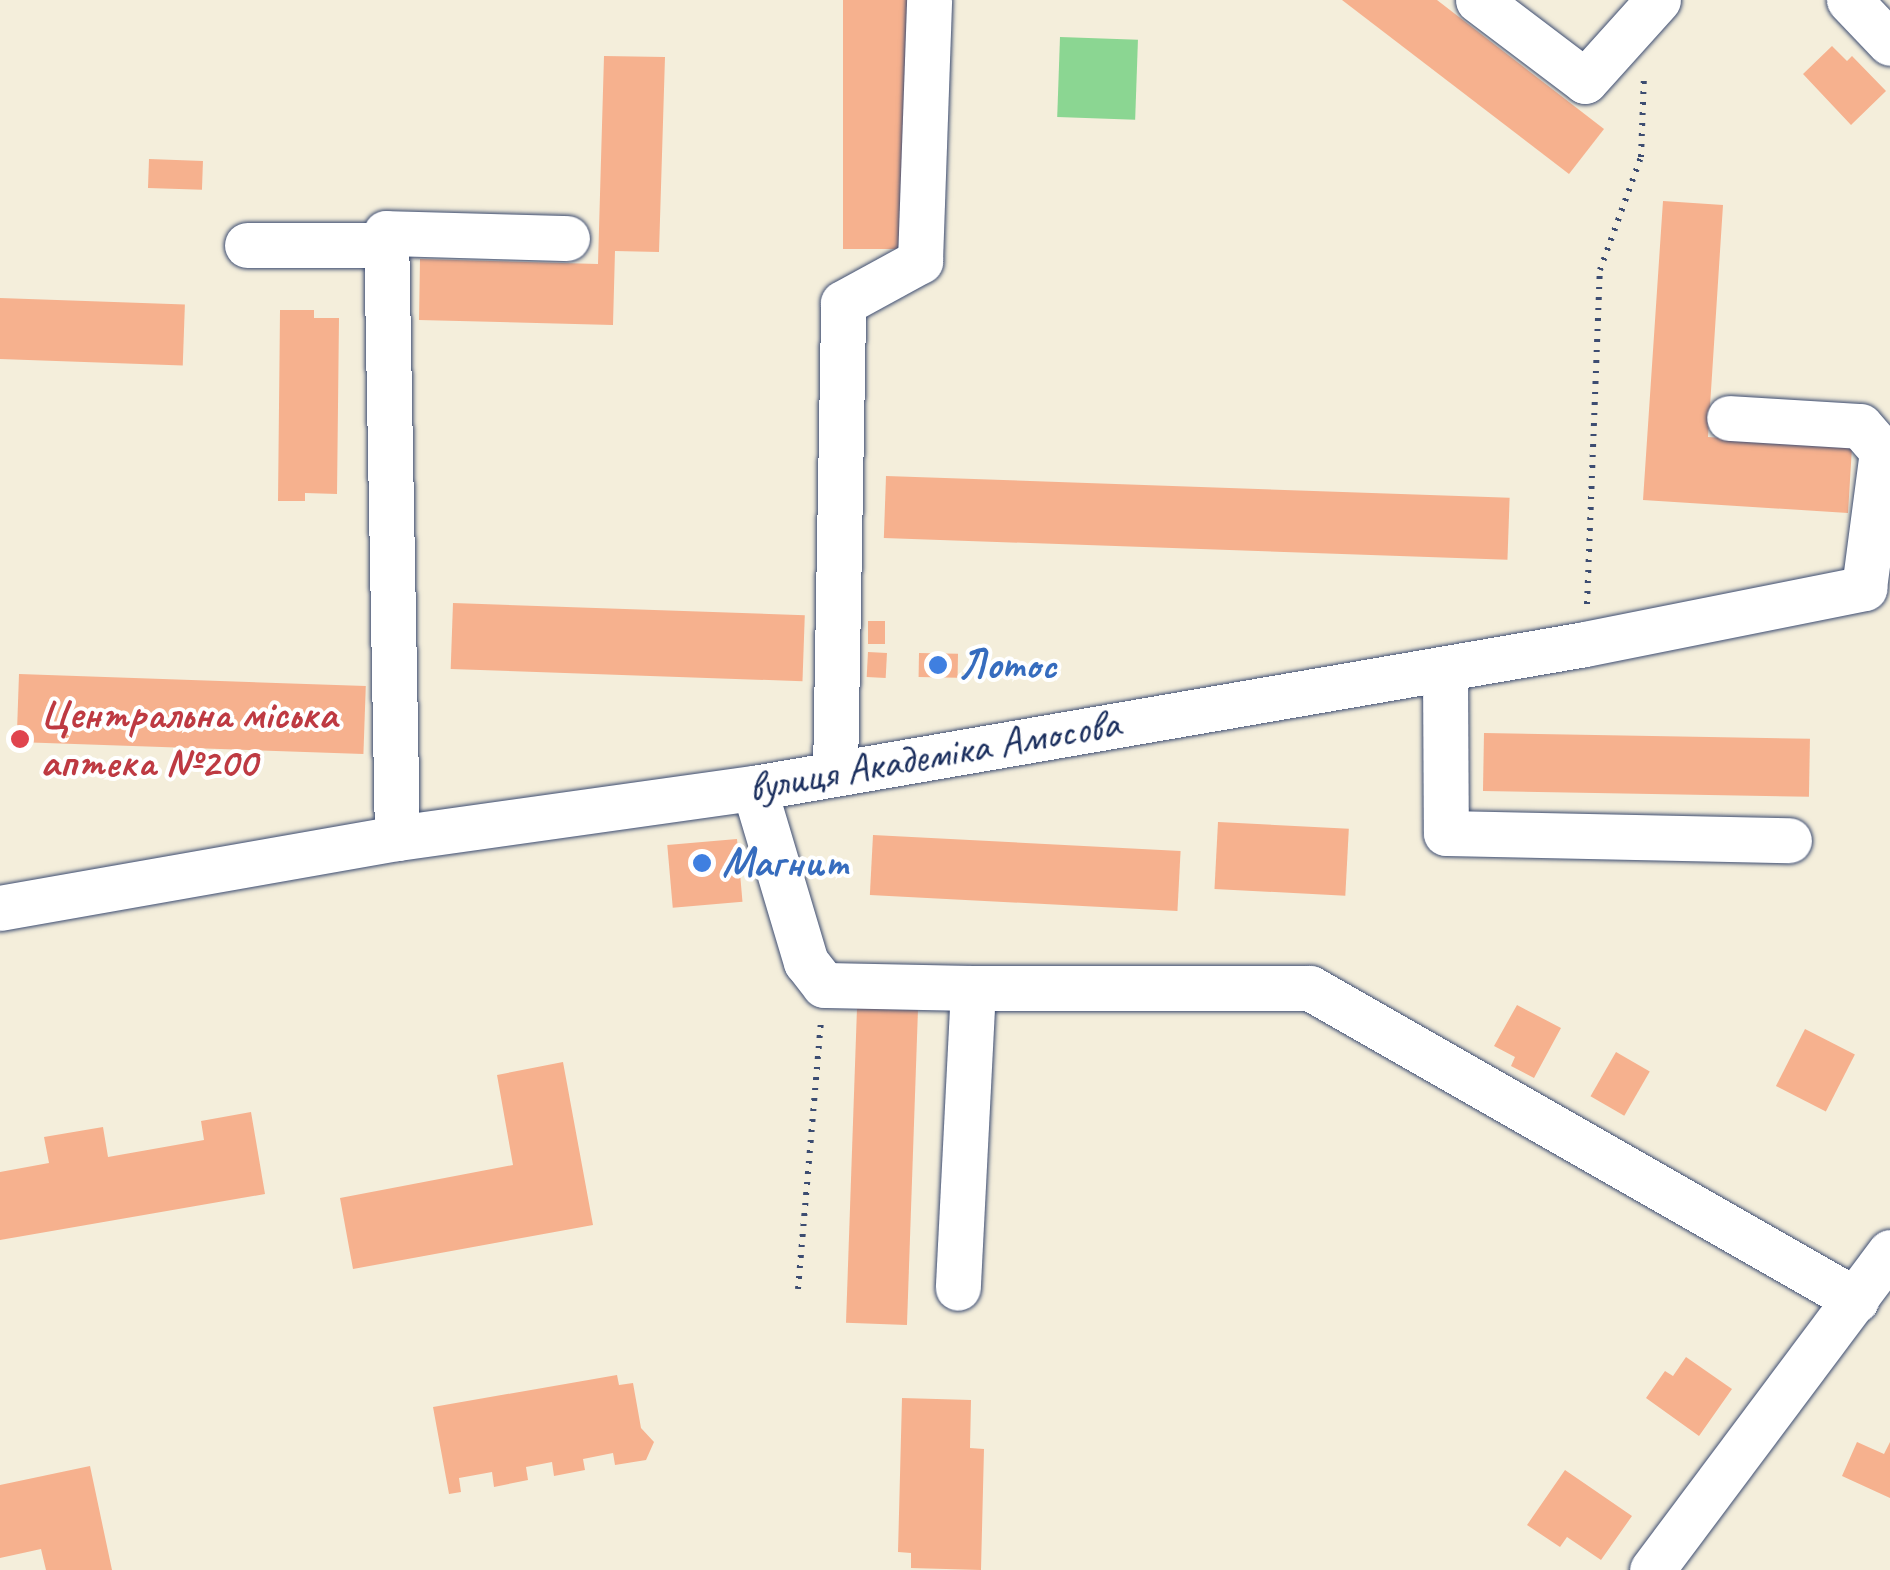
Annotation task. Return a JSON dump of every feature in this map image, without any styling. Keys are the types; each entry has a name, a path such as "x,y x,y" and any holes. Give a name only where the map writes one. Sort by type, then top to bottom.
{"street":[{"path":"834,773 843,303 920,262 929,0"},
{"path":"1478,0 1586,81 1648,12"},
{"path":"1849,0 1890,42"},
{"path":"398,838 386,233 567,238"},
{"path":"247,245 386,245"},
{"name":"вулиця Академіка Амосова","path":"0,908 398,838 754,788 1586,644 1864,588 1882,450 1860,426 1729,418"},
{"path":"1445,668 1446,833 1789,840"},
{"path":"754,788 806,962 824,985 1310,988 1856,1300"},
{"path":"958,1288 973,988"},
{"path":"1652,1570 1890,1252"}],"path":[{"path":"1586,644 1600,270 1641,157 1648,12"},
{"path":"798,1289 824,985"}],"green space":[{"path":"1060,37 1138,40 1135,120 1057,117"}],"building":[{"path":"843,0 907,0 907,249 843,249"},
{"path":"1342,0 1437,0 1604,129 1569,174"},
{"path":"1832,46 1847,61 1852,56 1886,91 1851,125 1803,74"},
{"path":"604,56 665,57 659,252 615,251 613,325 419,320 420,259 598,264"},
{"path":"149,159 203,161 202,190 148,188"},
{"path":"1663,201 1723,205 1708,437 1852,447 1848,513 1643,500"},
{"path":"0,298 185,304 183,365 0,359"},
{"path":"280,310 314,310 314,318 339,318 337,494 305,493 305,501 278,501"},
{"path":"886,476 1510,498 1507,560 884,538"},
{"path":"453,603 805,615 802,681 451,669"},
{"path":"868,621 885,621 885,644 868,644"},
{"path":"868,652 887,653 886,678 867,677"},
{"name":"Лотос","path":"919,653 958,654 958,678 919,677"},
{"path":"19,674 366,686 363,754 17,742"},
{"path":"1484,733 1810,739 1809,797 1483,791"},
{"path":"1218,822 1349,829 1345,896 1214,889"},
{"path":"873,835 1181,851 1177,911 870,895"},
{"path":"737,839 742,902 673,908 667,845"},
{"path":"1517,1005 1561,1028 1534,1078 1511,1066 1515,1057 1494,1046"},
{"path":"857,1008 918,1010 907,1325 846,1323"},
{"path":"1805,1029 1855,1054 1826,1111 1776,1086"},
{"path":"1616,1052 1650,1072 1624,1116 1590,1096"},
{"path":"563,1062 593,1225 353,1269 340,1198 513,1165 497,1075"},
{"path":"251,1112 265,1194 0,1240 0,1172 49,1163 44,1137 103,1127 108,1157 204,1140 201,1121"},
{"path":"1686,1357 1732,1389 1699,1436 1646,1398 1665,1371 1673,1376"},
{"path":"617,1375 619,1385 633,1383 641,1428 654,1442 646,1460 615,1465 613,1453 583,1459 585,1470 554,1476 552,1462 526,1467 528,1480 494,1487 492,1472 459,1478 461,1492 449,1494 433,1407"},
{"path":"902,1398 971,1400 970,1448 984,1449 981,1570 911,1568 911,1553 898,1552"},
{"path":"1857,1442 1884,1454 1890,1442 1890,1498 1842,1476"},
{"path":"90,1466 112,1570 46,1570 41,1549 0,1558 0,1485"},
{"path":"1565,1470 1632,1516 1601,1560 1567,1537 1560,1547 1527,1525"}],"place":[{"name":"Лотос","path":"938,665"},
{"name":"Центральна міська аптека №200","path":"20,739"},
{"name":"Магнит","path":"702,863"}]}
